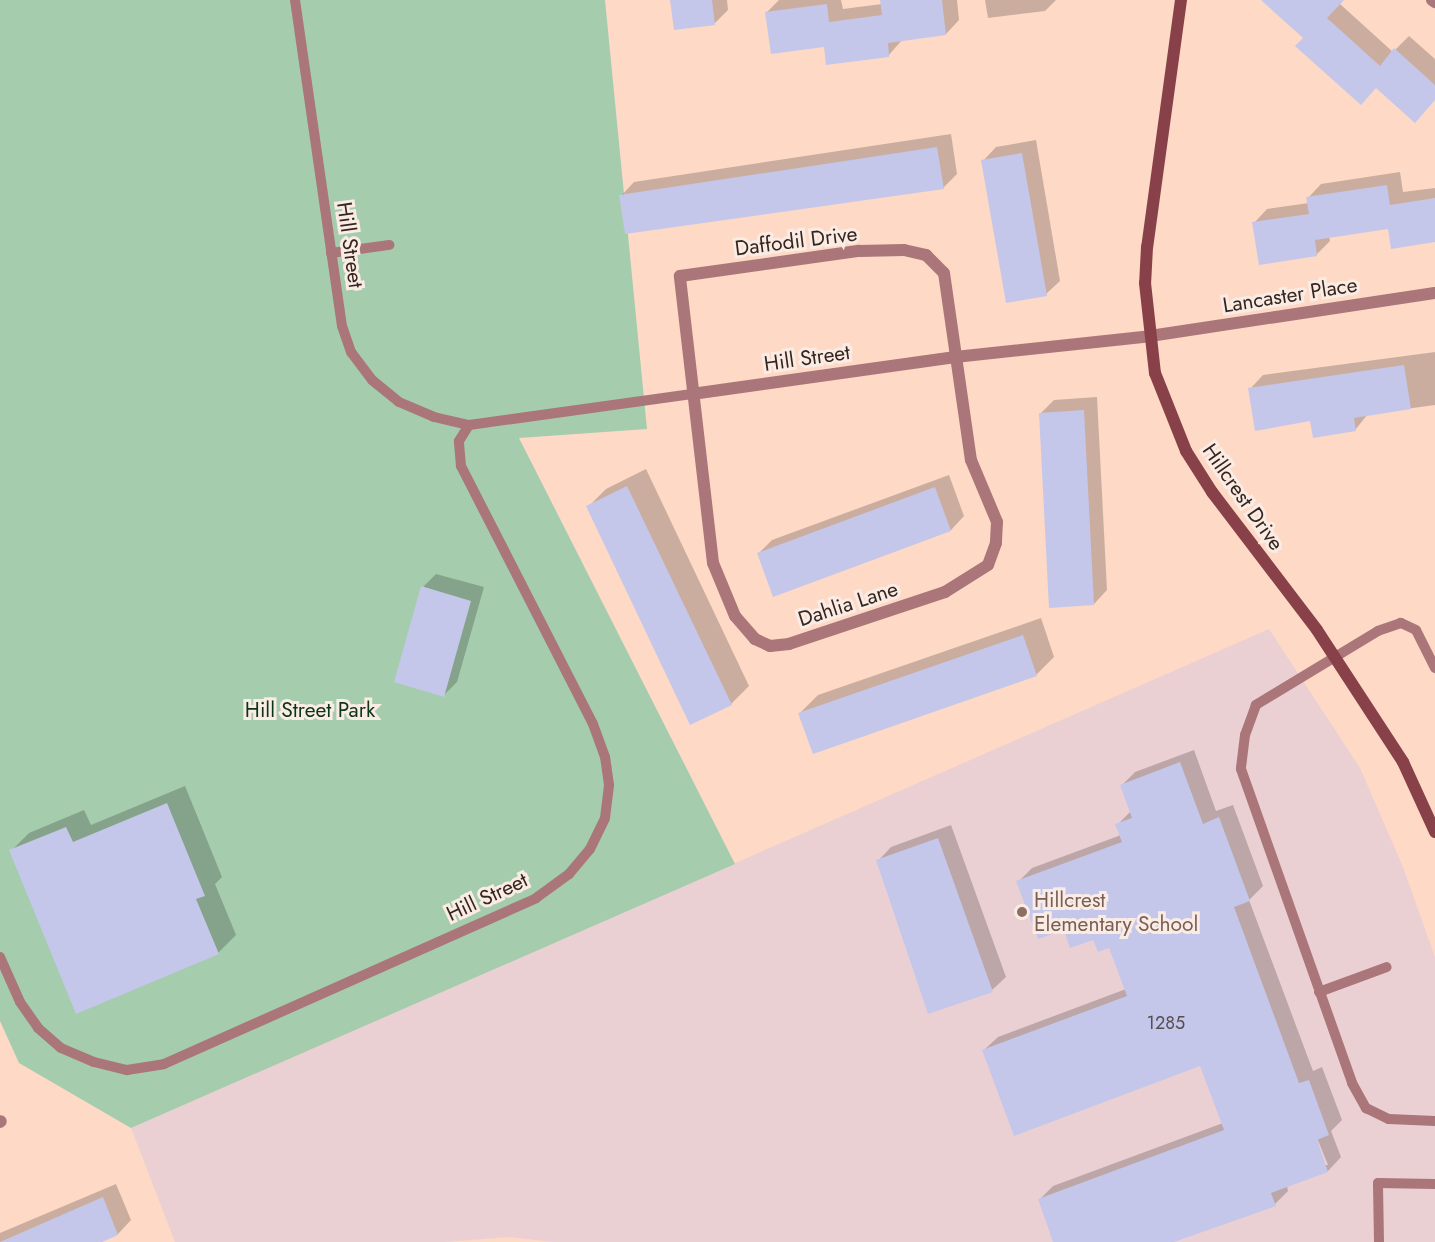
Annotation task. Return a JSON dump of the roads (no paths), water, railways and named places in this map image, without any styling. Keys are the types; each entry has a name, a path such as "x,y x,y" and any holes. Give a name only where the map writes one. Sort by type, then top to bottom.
{"street":[{"name":"Hillcrest Drive","path":"1181,0 1147,246 1145,283 1155,374 1186,451 1212,492 1333,655 1403,762 1435,832"},
{"name":"Daffodil Drive","path":"692,394 680,276 691,274 859,251 904,250 927,255 944,273 955,357"},
{"name":"Lancaster Place","path":"1150,336 1435,293"},
{"name":"Hill Street","path":"692,394 955,357 1150,336"},
{"name":"Dahlia Lane","path":"692,394 713,563 721,590 735,616 755,639 770,646 789,644 945,592 967,582 988,565 996,543 997,522 971,460 955,357"}],"lane":[{"name":"Hill Street","path":"296,0 342,326 351,352 372,380 399,402 434,417 469,425 692,394"},
{"path":"331,253 389,245"},
{"name":"Hill Street","path":"0,957 20,1002 38,1028 61,1048 94,1062 127,1070 164,1064 252,1025 536,898 568,874 590,849 605,818 609,784 605,757 593,724 461,466 459,441 469,425"},
{"path":"1435,668 1416,630 1401,623 1333,655 1256,705 1245,735 1241,769 1352,1083 1366,1108 1389,1119 1435,1120"},
{"path":"1319,992 1387,967"},
{"path":"1379,1242 1378,1183 1435,1184"}],"place":[{"name":"Hillcrest Elementary School","path":"1022,912"}],"park label":[{"name":"Hill Street Park","path":"310,710"}]}
